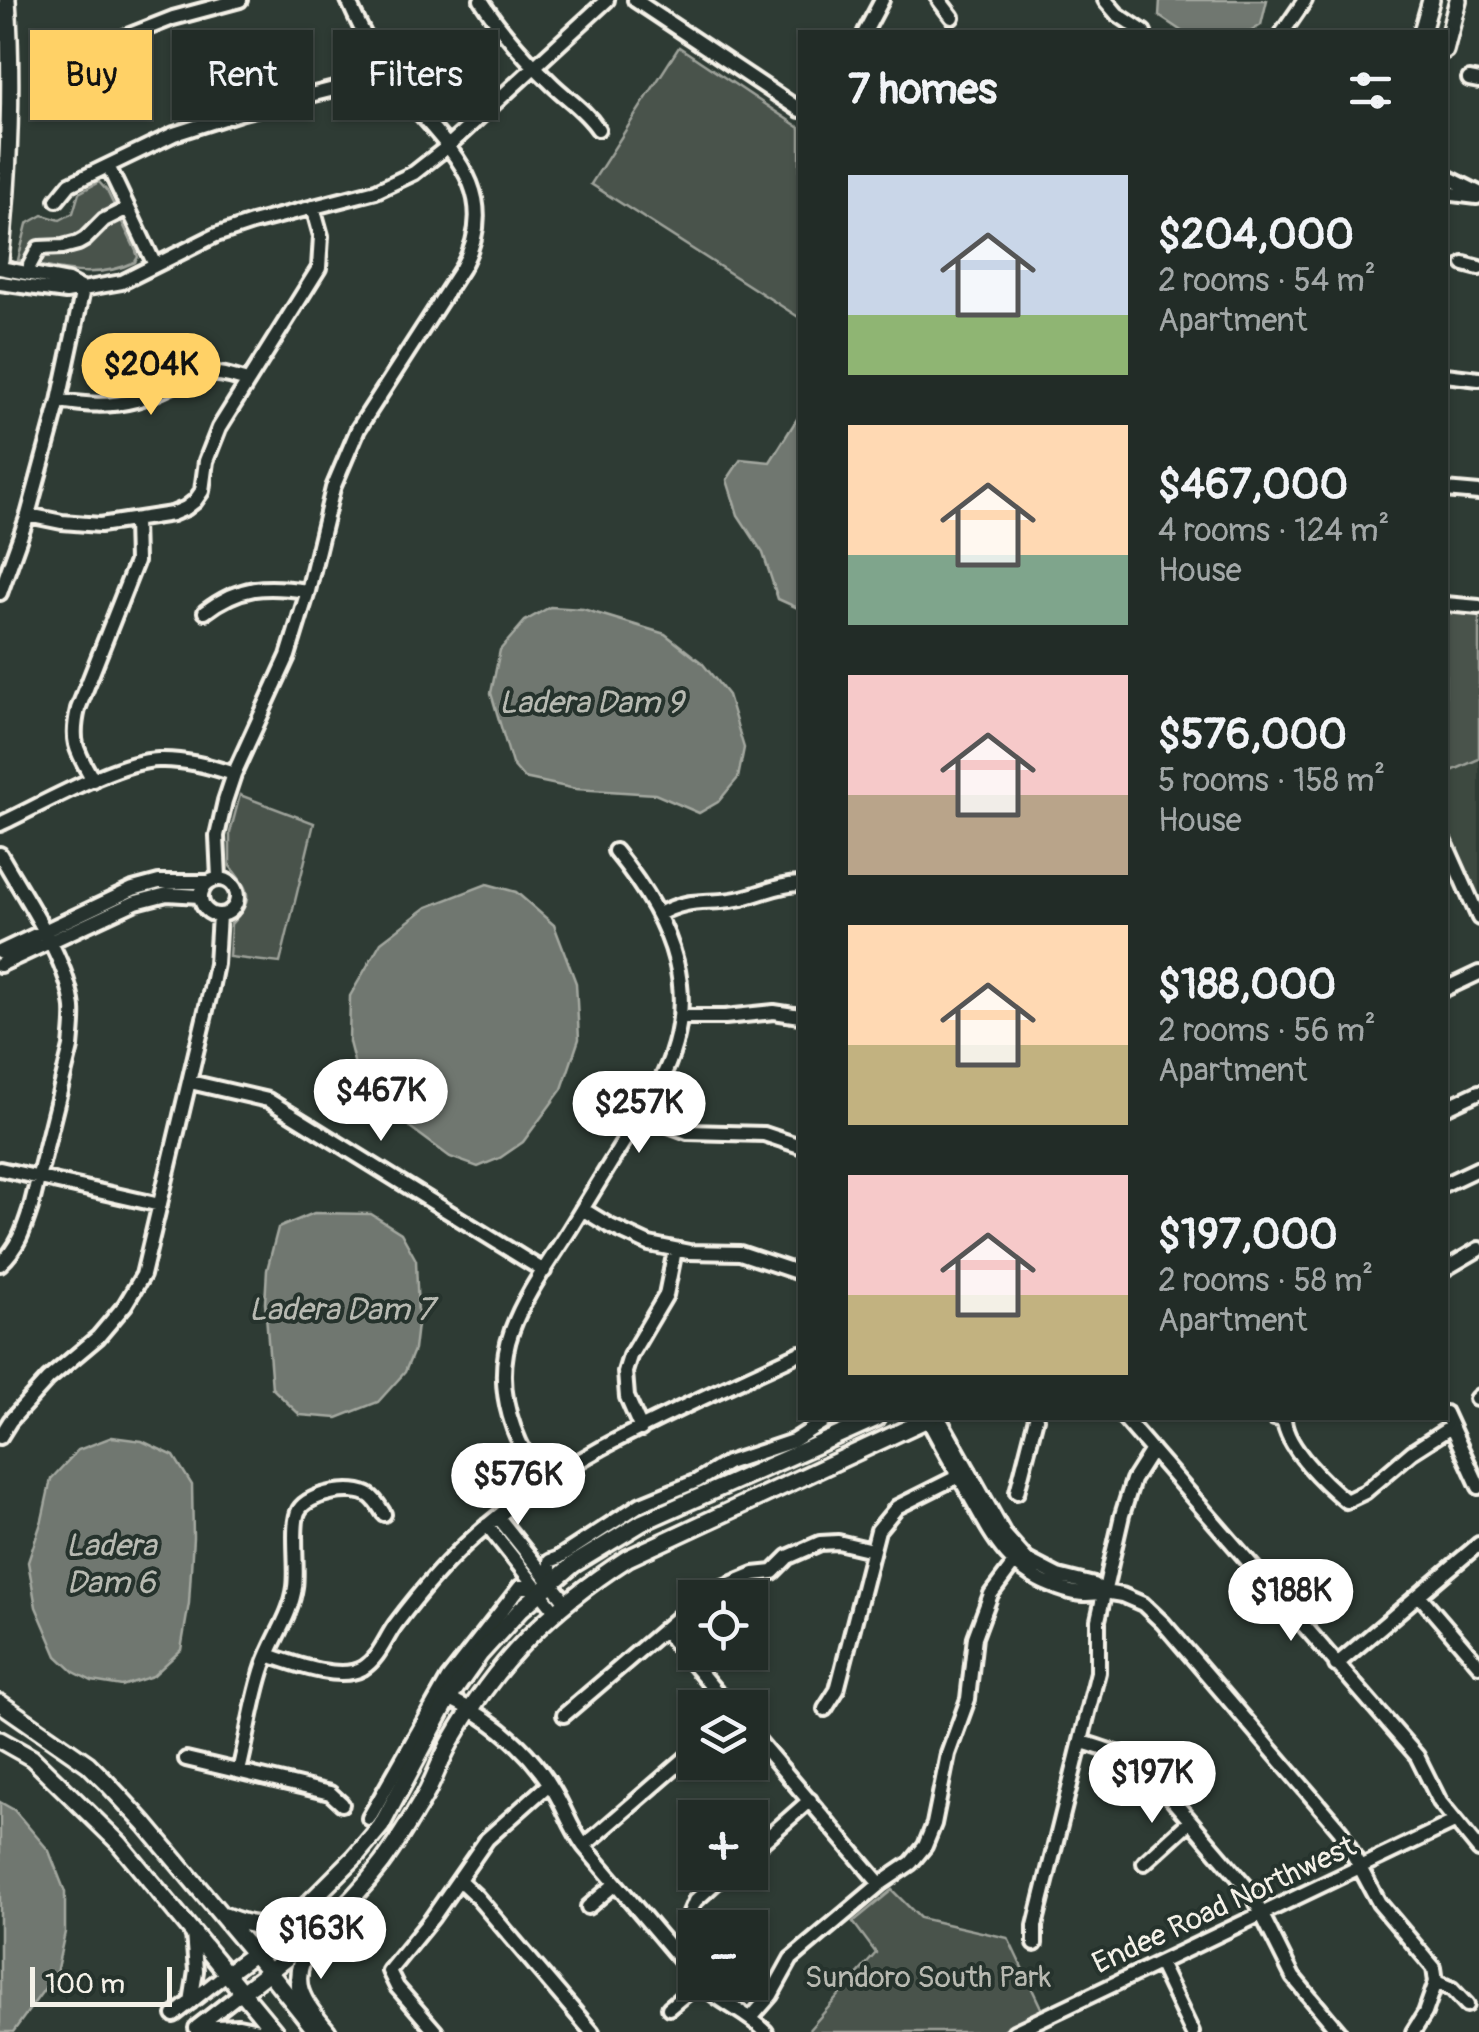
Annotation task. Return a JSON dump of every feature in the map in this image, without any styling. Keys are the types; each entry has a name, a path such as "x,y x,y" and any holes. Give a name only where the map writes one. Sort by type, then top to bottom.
{"main road":[{"path":"0,264 10,128 6,0"},
{"path":"1423,30 1431,0"},
{"path":"1448,38 1458,0"},
{"path":"226,1974 267,1944 380,1826 449,1698 480,1654 543,1583 643,1522 872,1420"},
{"path":"242,1992 320,1930 367,1882 396,1844 470,1708 520,1645 560,1606 615,1566 660,1542 924,1420"},
{"path":"0,1703 88,1764 145,1824 317,2032"},
{"path":"0,1740 32,1758 119,1844 272,2032"},
{"path":"220,1914 264,1926 330,1882"},
{"path":"320,1930 301,1959 298,1980 302,1998 328,2032"}],"street":[{"path":"142,30 240,0"},
{"path":"348,0 364,30"},
{"path":"481,0 534,67 588,114 598,129"},
{"path":"0,282 66,292 122,282 233,229 376,190 414,173 607,0"},
{"path":"635,0 798,109"},
{"path":"866,30 882,0"},
{"path":"939,0 952,17"},
{"path":"1105,0 1117,14 1141,30"},
{"path":"1285,30 1305,0"},
{"path":"58,200 70,184 174,134 333,89"},
{"path":"200,896 213,880 218,836 234,774 288,656 334,488 358,429 462,268 477,231 475,194 465,170 425,120"},
{"path":"108,166 156,264"},
{"path":"1448,178 1479,195"},
{"path":"1448,193 1479,195"},
{"path":"28,515 100,525 172,514 195,501 202,491 206,461 219,428 318,268 320,236 312,207"},
{"path":"30,265 38,248 63,247 86,239 104,220 128,208"},
{"path":"0,264 68,280 83,288"},
{"path":"1464,264 1479,268"},
{"path":"0,593 28,515 59,402 83,288"},
{"path":"59,402 89,406 135,401 195,376 218,374 248,381"},
{"path":"1448,375 1479,379"},
{"path":"1448,490 1479,493"},
{"path":"93,780 77,752 73,732 78,709 136,562 135,521"},
{"path":"205,612 224,598 257,588 308,591"},
{"path":"1448,604 1479,608"},
{"path":"0,824 93,780 156,760 198,763 234,774"},
{"path":"543,1483 512,1428 506,1401 504,1370 512,1330 530,1293 644,1109 671,1060 679,1036 680,980 666,930 636,876 615,851"},
{"path":"0,854 68,984 73,1022 71,1048 24,1231 11,1254 0,1264"},
{"path":"1450,867 1479,918"},
{"path":"0,965 133,889 159,882 213,880 232,884 237,897 232,909 219,915 207,911 200,896"},
{"path":"659,914 676,904 737,899 798,884"},
{"path":"0,952 136,902 167,894 200,896"},
{"path":"0,1438 48,1379 98,1337 126,1305 143,1275 216,964 219,915"},
{"path":"1448,988 1479,973"},
{"path":"680,1017 725,1018 774,1012 798,1016"},
{"path":"190,1082 268,1100 544,1271"},
{"path":"1448,1107 1479,1092"},
{"path":"644,1109 688,1132 764,1134 798,1145"},
{"path":"1448,1183 1479,1168"},
{"path":"0,1169 160,1206"},
{"path":"582,1209 649,1244 675,1250 740,1253 798,1271"},
{"path":"1448,1268 1479,1249"},
{"path":"641,1429 624,1388 625,1372 630,1356 666,1295 675,1250"},
{"path":"268,1656 340,1674 365,1667 438,1572 492,1521 543,1483 594,1451 798,1355"},
{"path":"543,1583 550,1560 641,1504 697,1481 727,1463 793,1441 825,1420"},
{"path":"929,1420 964,1473"},
{"path":"940,1420 997,1545 1017,1559 1028,1576 1055,1588 1086,1596 1104,1592 1122,1595 1143,1604 1340,1830 1380,1903 1434,1968 1436,1982 1414,2032"},
{"path":"1016,1492 1035,1420"},
{"path":"1126,1420 1416,1756 1440,1802 1479,1850"},
{"path":"1282,1420 1293,1445 1332,1490 1346,1500 1365,1492 1412,1452 1451,1427"},
{"path":"1448,1420 1479,1486"},
{"path":"1034,1944 1035,1926 1098,1672 1098,1620 1104,1592 1133,1480 1152,1450"},
{"path":"825,1709 837,1690 878,1530 897,1507 964,1473"},
{"path":"239,1771 268,1656 285,1624 292,1600 296,1518 300,1508 322,1494 362,1492 374,1498 384,1514"},
{"path":"492,1521 560,1606"},
{"path":"740,1580 773,1572 788,1557 820,1543 838,1542 872,1550"},
{"path":"1336,1665 1479,1544"},
{"path":"751,2018 771,1995 791,1960 911,1862 925,1846 934,1824 948,1754 968,1699 975,1637 991,1594 1017,1559"},
{"path":"369,1818 448,1679 520,1588 543,1583"},
{"path":"1419,1595 1479,1665"},
{"path":"564,1715 678,1617"},
{"path":"664,1630 715,1690"},
{"path":"449,1698 501,1728 549,1784 573,1832 678,1958"},
{"path":"1082,1742 1120,1753 1145,1768 1245,1885 1292,1977 1339,2032"},
{"path":"768,1752 880,1884"},
{"path":"186,1759 330,1793 342,1804"},
{"path":"584,1846 678,1765"},
{"path":"436,2032 389,1971 487,1839 549,1784"},
{"path":"768,1837 810,1800"},
{"path":"1144,1863 1190,1821"},
{"name":"Endee Road Northwest","path":"1014,2032 1040,2027 1159,1963 1454,1822"},
{"path":"459,1880 592,2032"},
{"path":"588,1907 615,1884"},
{"path":"691,1910 708,1890"},
{"path":"191,2002 196,1971 193,1933"},
{"path":"1159,1963 1192,2032"},
{"path":"174,2015 226,1974"},
{"path":"1436,1982 1452,1988 1467,2004"},
{"path":"195,2029 242,1992"},
{"path":"668,2008 678,1998"},
{"path":"722,2000 766,2032"},
{"path":"195,2029 238,2026 272,2032"}],"shaded area":[{"path":"1479,759 1479,897 1448,830 1448,773"}],"green space":[{"path":"679,47 798,127 798,317 591,184"},
{"path":"99,182 136,251 135,262 92,272 18,260 27,224 43,215 60,220 73,213 79,193"},
{"path":"1448,610 1479,615 1479,759 1448,773"},
{"path":"240,795 314,823 280,963 229,957 231,924 247,901 245,888 230,866 230,833"},
{"name":"Sundoro South Park","path":"892,1890 920,1918 1008,1938 1043,2012 998,2032 807,2032 876,1953 853,1922"}],"water":[{"path":"1160,0 1267,0 1261,25 1253,30 1180,30 1159,16"},
{"path":"798,417 798,608 778,599 763,553 738,515 727,480 741,459 770,462"},
{"name":"Ladera Dam 9","path":"550,607 583,609 665,634 702,663 728,695 744,748 738,778 718,802 699,813 655,794 576,789 524,778 512,764 491,693 500,650 525,621"},
{"path":"487,884 516,892 554,925 576,983 579,1039 562,1089 523,1142 478,1167 450,1157 379,1104 358,1077 349,1042 350,996 381,942 427,907"},
{"name":"Ladera Dam 7","path":"314,1213 371,1214 401,1233 416,1260 418,1316 414,1350 405,1372 378,1402 337,1418 300,1415 272,1388 265,1303 267,1270 278,1228"},
{"name":"Ladera Dam 6","path":"112,1437 142,1441 174,1456 192,1485 189,1603 181,1650 153,1676 122,1686 92,1681 74,1672 57,1656 36,1607 28,1562 51,1479 78,1450"},
{"path":"0,1802 14,1810 49,1851 65,1892 65,1932 56,1973 13,2032 0,2032"}]}
